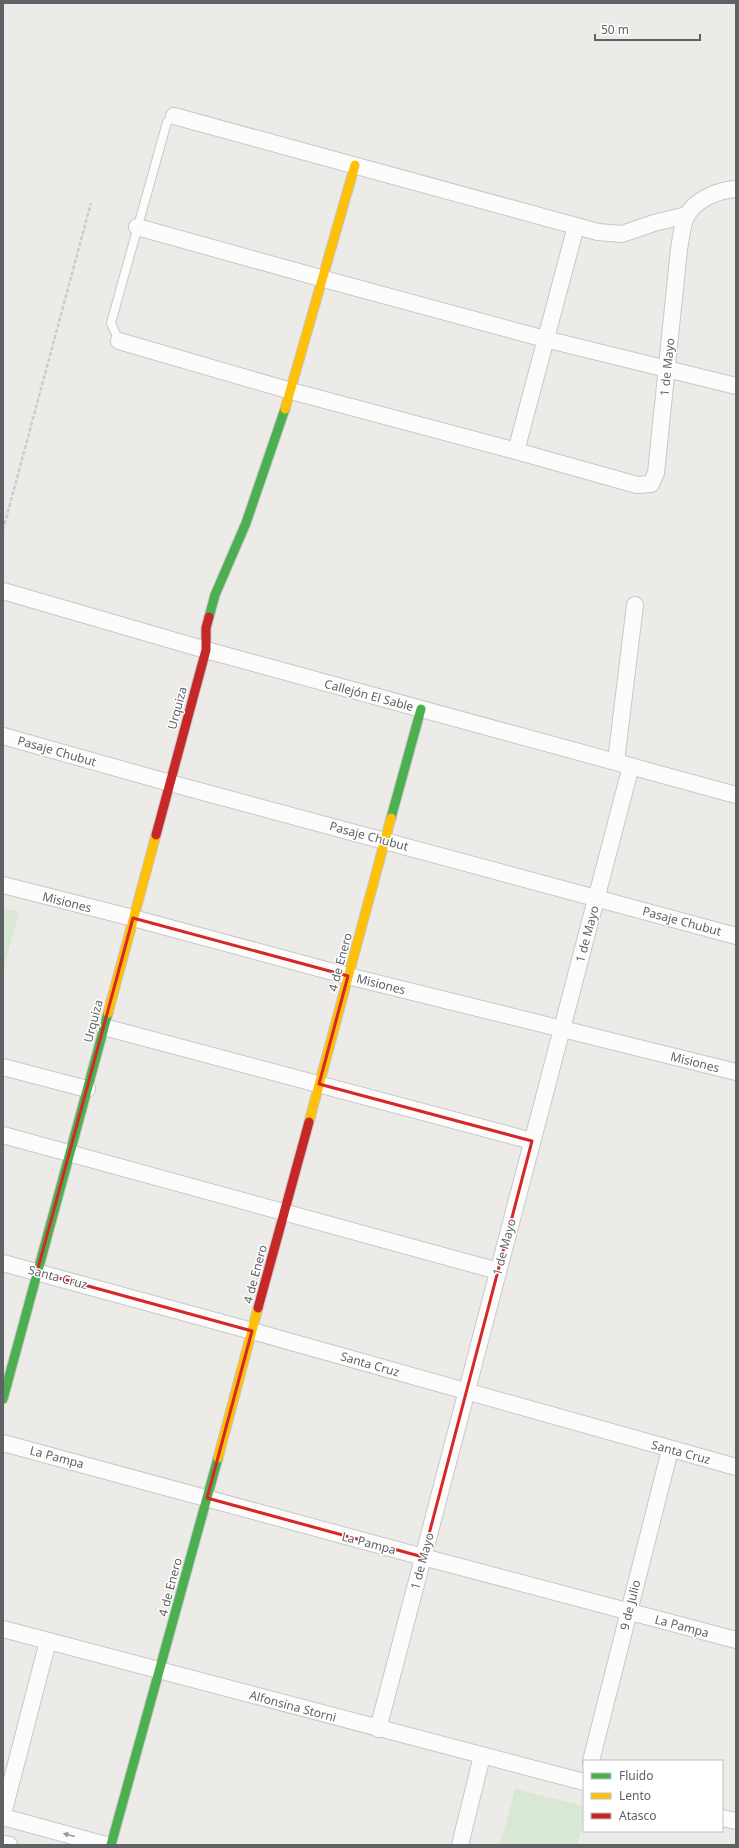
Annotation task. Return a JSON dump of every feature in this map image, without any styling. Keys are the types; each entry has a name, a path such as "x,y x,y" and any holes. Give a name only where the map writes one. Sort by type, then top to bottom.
{"street":[{"path":"174,116 598,232 622,234 654,222 687,215 697,204 712,195 736,188"},
{"name":"Urquiza","path":"3,1399 206,650 206,628 215,595 246,523 291,391 324,280 355,165"},
{"name":"1 de Mayo","path":"516,451 637,485 650,484 656,473 679,249 687,215"},
{"path":"119,341 291,391 516,451 576,226"},
{"path":"137,227 324,280 546,339 736,386"},
{"name":"Callejón El Sable","path":"3,591 206,650 736,794"},
{"path":"616,761 635,605"},
{"name":"4 de Enero","path":"111,1845 160,1671 420,709"},
{"name":"Pasaje Chubut","path":"3,736 170,783 736,936"},
{"name":"1 de Mayo","path":"378,1729 631,766"},
{"name":"Misiones","path":"3,885 133,918 348,976 736,1072"},
{"path":"104,1027 532,1141"},
{"path":"3,1067 87,1089"},
{"path":"3,1135 285,1211 498,1271"},
{"name":"Santa Cruz","path":"3,1263 252,1331 670,1450 736,1467"},
{"name":"La Pampa","path":"3,1443 736,1640"},
{"name":"9 de Julio","path":"591,1760 670,1450"},
{"name":"Alfonsina Storni","path":"3,1629 378,1729 583,1782"},
{"path":"3,1814 48,1641"},
{"path":"460,1845 482,1756"},
{"path":"3,1817 106,1845"},
{"path":"723,1818 736,1821"},
{"path":"3,1844 9,1845"}],"lane":[{"path":"119,341 111,323 167,122 174,116"}],"path":[{"path":"3,530 91,203"}],"highlighted area":[{"path":"133,918 348,976 319,1084 532,1141 423,1557 207,1498 252,1331 37,1272"}],"green space":[{"path":"3,908 19,912 3,971"},
{"path":"515,1789 583,1806 583,1823 577,1845 500,1845"}],"traffic: fast":[{"path":"209,617 215,595 246,523 285,409"},
{"path":"391,818 421,709"},
{"path":"3,1399 108,1013"},
{"path":"111,1845 218,1458"}],"traffic: slow":[{"path":"285,409 355,165"},
{"path":"309,1122 391,818"},
{"path":"108,1013 156,835"},
{"path":"218,1458 258,1308"}],"traffic: jam":[{"path":"156,835 206,650 206,628 209,617"},
{"path":"258,1308 309,1122"}]}
